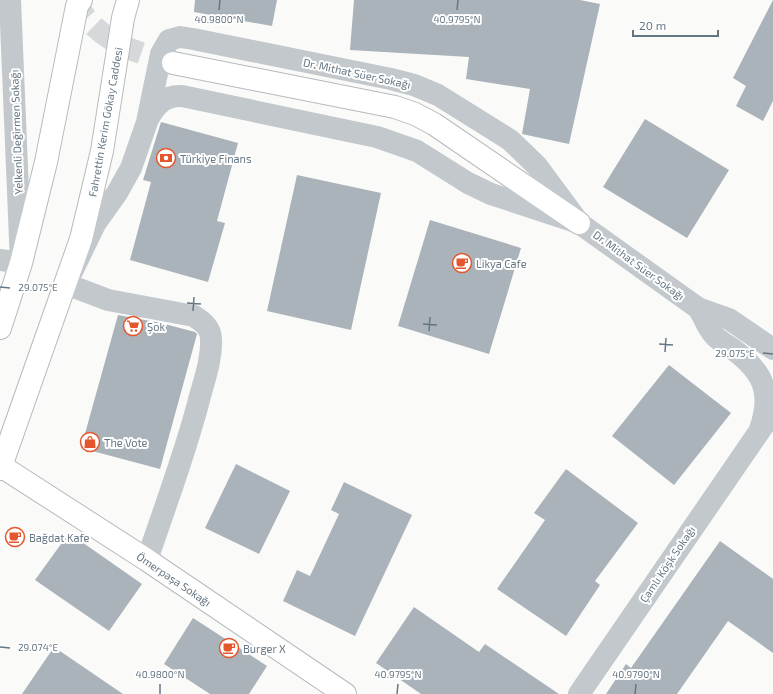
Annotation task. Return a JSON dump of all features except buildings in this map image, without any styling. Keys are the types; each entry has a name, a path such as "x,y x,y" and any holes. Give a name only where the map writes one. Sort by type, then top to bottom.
{"main road":[{"path":"0,328 21,263 46,162 77,6 80,0"},
{"name":"Fahrettin Kerim Gökay Caddesi","path":"1,468 81,239 98,171 123,18 128,0"},
{"name":"Dr. Mithat Süer Sokağı","path":"173,62 366,101 415,114 434,124 579,223"},
{"name":"Ömerpaşa Sokağı","path":"1,468 146,560 345,694"}],"street":[{"name":"Yelkenli Değirmen Sokağı","path":"10,0 21,263"},
{"name":"Dr. Mithat Süer Sokağı","path":"147,122 163,49 169,40 176,37 193,39 396,80 438,95 514,143 537,166 579,223"},
{"name":"Dr. Mithat Süer Sokağı","path":"66,284 95,224 126,178 147,122 154,108 167,98 179,96 389,140 417,151 468,183 491,194 579,223 698,308 729,319 773,350"},
{"path":"0,260 21,263"},
{"path":"66,284 108,300 194,316 204,322 209,328 212,338 195,416 146,560"},
{"name":"Dr. Mithat Süer Sokağı","path":"698,308 714,335 746,359 761,375 765,388 766,404 763,420 757,435"},
{"path":"757,435 773,415"},
{"name":"Çamlı Köşk Sokağı","path":"579,694 757,435"}],"tunnel":[{"path":"74,0 93,26 104,35 142,54 173,63"}],"place":[{"name":"Türkiye Finans","path":"166,158"},
{"name":"Likya Cafe","path":"462,263"},
{"name":"Şok","path":"133,326"},
{"name":"The Vote","path":"90,442"},
{"name":"Bağdat Kafe","path":"15,537"},
{"name":"Burger X","path":"229,648"}]}
